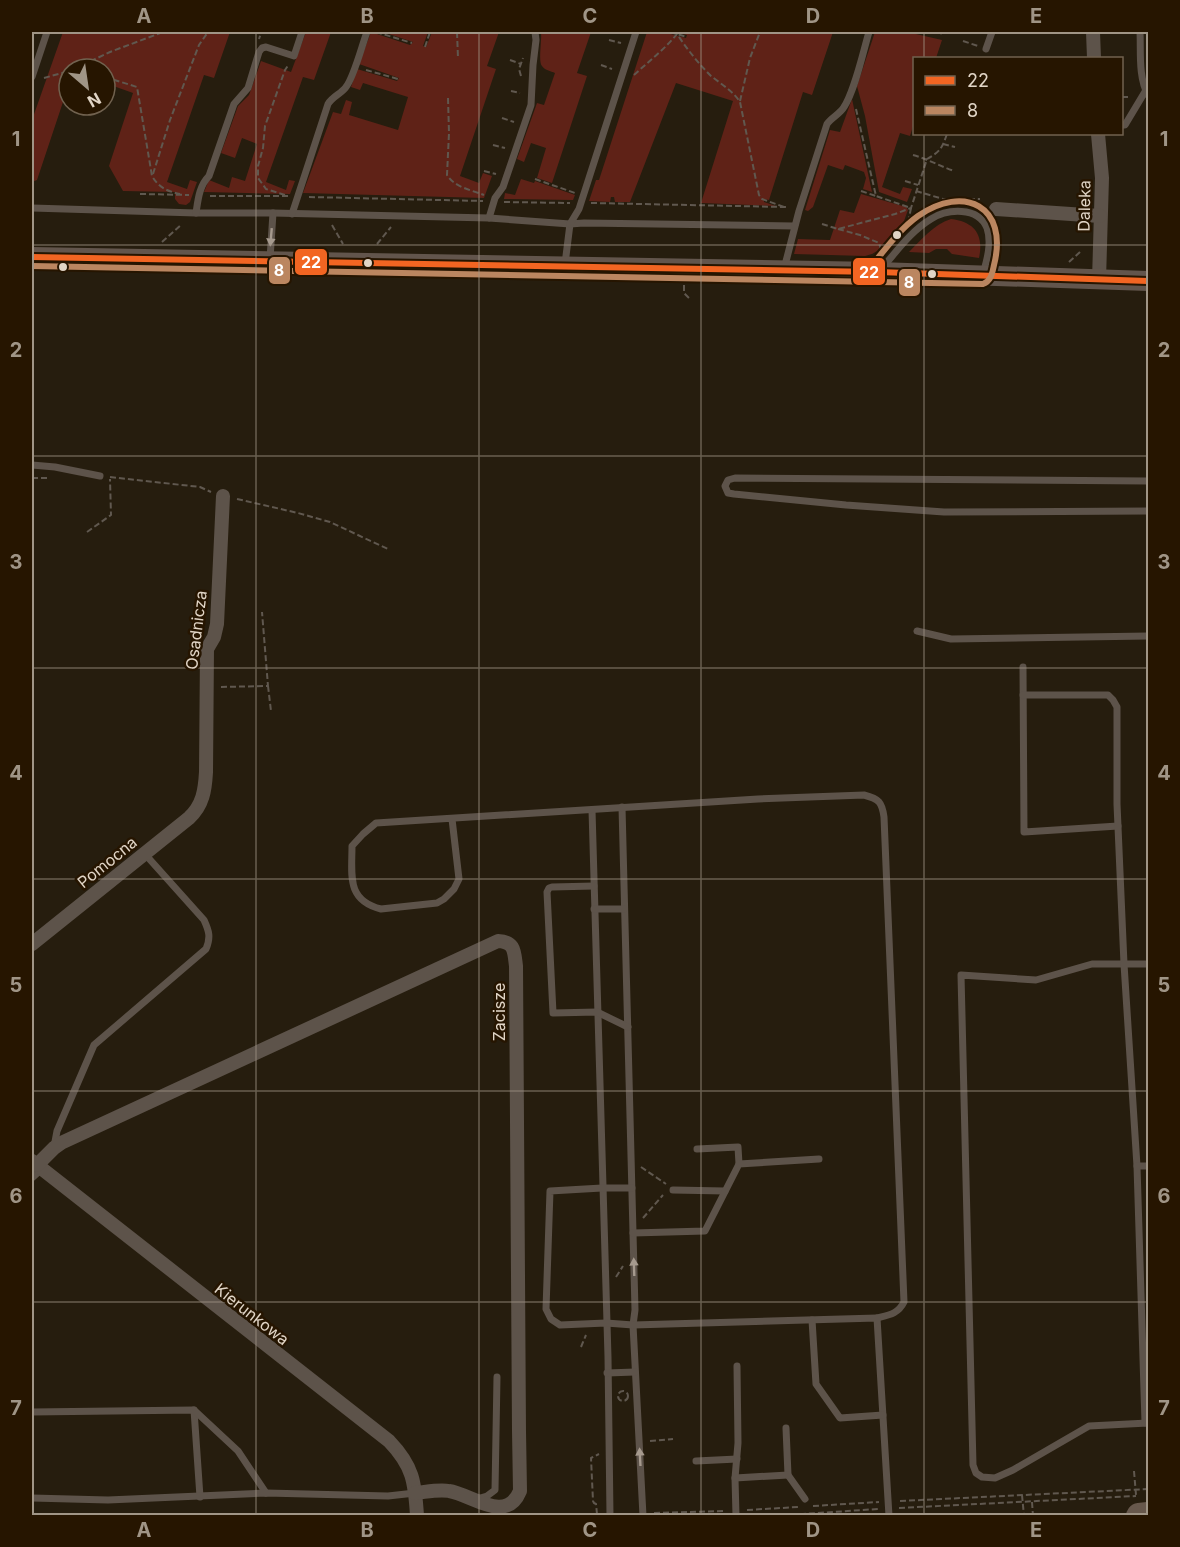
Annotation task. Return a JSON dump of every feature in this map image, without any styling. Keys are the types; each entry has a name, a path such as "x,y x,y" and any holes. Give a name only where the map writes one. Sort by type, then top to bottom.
{"main road":[{"path":"32,257 783,271 880,263 982,275 1149,281"}],"street":[{"path":"1093,32 1094,57"},
{"name":"Daleka","path":"1098,135 1102,178 1099,280"},
{"path":"996,209 1100,216"},
{"name":"Osadnicza","path":"201,804 206,772 207,649 214,637 219,605 223,496"},
{"name":"Pomocna","path":"32,944 189,818 201,804"},
{"name":"Zacisze","path":"35,1168 54,1148 498,941 507,941 511,945 516,966 520,1491 517,1500 501,1507 481,1504 475,1499 447,1490 415,1493"},
{"name":"Kierunkowa","path":"35,1168 388,1441 401,1453 408,1466 413,1480 417,1515"}],"lane":[{"path":"32,76 47,32"},
{"path":"196,213 199,196 234,104 248,88 260,50 266,47 294,56 302,32"},
{"path":"292,214 328,104 349,83 367,32"},
{"path":"489,218 495,198 503,187 531,105 535,32"},
{"path":"564,267 570,224 579,209 636,32"},
{"path":"783,271 794,226 827,124 845,106 852,91 869,32"},
{"path":"986,49 992,32"},
{"path":"1123,125 1147,92 1142,65 1140,32"},
{"path":"32,208 489,218 570,224 794,226"},
{"path":"980,218 996,209"},
{"path":"880,263 928,220 950,211 963,211 980,218 987,227 988,257 982,275"},
{"path":"270,260 273,213"},
{"path":"32,465 100,476"},
{"path":"1149,481 735,478 728,480 725,486 728,493 734,494 944,512 1149,511"},
{"path":"917,631 951,639 1149,636"},
{"path":"1023,668 1024,832 1118,826"},
{"path":"1023,695 1108,696 1117,706 1118,826 1124,964 1137,1166 1147,1423 1089,1426 1013,1470 995,1478 982,1477 976,1473 973,1465 961,975 1036,980 1092,964 1124,964 1149,964"},
{"path":"452,819 459,879 454,889 444,899 437,903 381,909 372,907 361,899 352,887 352,846 376,823 758,799 864,795 876,798 883,806 904,1302 900,1309 892,1315 877,1318 633,1325 606,1323 560,1325 551,1320 546,1309 550,1191 632,1188"},
{"path":"622,807 635,1310 633,1325 643,1514"},
{"path":"591,810 608,1373 610,1515"},
{"path":"54,1148 57,1131 94,1045 207,949 210,940 209,930 204,920 144,854"},
{"path":"594,886 552,887 547,892 553,1013 597,1012 628,1027"},
{"path":"594,909 624,909"},
{"path":"633,1232 705,1231 739,1164 738,1147 697,1149"},
{"path":"739,1164 819,1159"},
{"path":"1137,1166 1149,1166"},
{"path":"673,1190 725,1191"},
{"path":"877,1318 889,1515"},
{"path":"812,1320 816,1384 840,1418 883,1415"},
{"path":"736,1513 737,1366"},
{"path":"608,1373 635,1372"},
{"path":"475,1499 487,1496 495,1490 498,1377"},
{"path":"32,1412 194,1410 238,1451 266,1493"},
{"path":"194,1410 200,1497"},
{"path":"786,1428 788,1475 805,1499"},
{"path":"696,1461 737,1459"},
{"path":"735,1478 788,1475"},
{"path":"32,1498 108,1500 266,1493 388,1496 415,1493"}],"path":[{"path":"99,57 163,32"},
{"path":"152,176 170,120 199,45 208,32"},
{"path":"377,32 411,43"},
{"path":"425,47 430,32"},
{"path":"457,32 458,58"},
{"path":"670,32 687,36"},
{"path":"740,102 750,58 760,32"},
{"path":"936,32 942,33"},
{"path":"621,80 630,78 668,45 677,34"},
{"path":"677,34 692,56 740,102 759,195 762,200 799,211"},
{"path":"609,40 621,42"},
{"path":"963,41 986,49"},
{"path":"288,196 266,189 258,178 258,166 263,148 265,126 285,70 294,56"},
{"path":"510,60 521,64"},
{"path":"601,65 612,69"},
{"path":"365,70 398,79"},
{"path":"32,76 45,79 57,75"},
{"path":"117,81 136,87 152,176 165,190 186,195 140,194"},
{"path":"511,91 520,93"},
{"path":"852,91 876,196"},
{"path":"448,98 447,175 450,180 461,187 495,198"},
{"path":"502,117 514,122"},
{"path":"908,226 911,208 927,159 939,152 947,135"},
{"path":"943,144 955,147"},
{"path":"493,145 505,148"},
{"path":"913,155 954,171"},
{"path":"484,171 496,174"},
{"path":"535,179 577,194"},
{"path":"905,181 918,185"},
{"path":"861,191 911,208"},
{"path":"916,191 943,199 980,199"},
{"path":"838,229 911,208"},
{"path":"160,244 196,213"},
{"path":"327,215 343,244"},
{"path":"378,244 397,217"},
{"path":"822,224 879,243 880,263"},
{"path":"1065,265 1080,252"},
{"path":"684,282 684,293 691,300"},
{"path":"87,532 111,515 110,477 200,487 223,496 330,522 390,550"},
{"path":"262,612 271,711"},
{"path":"207,688 268,686"},
{"path":"631,1160 673,1190 663,1196 633,1232"},
{"path":"605,1295 633,1249"},
{"path":"647,1441 673,1439"},
{"path":"1023,1502 1141,1505 1136,1490 1134,1471"},
{"path":"546,1515 736,1513 888,1501 1149,1489"},
{"path":"1023,1495 1023,1515"},
{"path":"1032,1502 1032,1515"}],"shaded area":[{"path":"63,32 230,32 214,78 204,75 167,182 187,189 190,180 197,182 190,202 186,205 179,204 175,199 175,192 123,191 109,166 133,93 117,87 117,57 57,57 58,117 37,180 32,182 32,120"},
{"path":"306,32 331,32 314,80 303,77 266,182 286,190 289,180 295,181 290,194 204,192 209,180 229,188 232,177 245,181 257,144 242,138 235,158 221,153 238,106 249,95 261,61 291,72"},
{"path":"371,32 410,45 413,42 383,32 428,32 423,46 426,47 432,32 499,32 487,66 496,69 460,176 479,183 483,173 492,176 484,198 303,193 333,112 341,114 346,100 352,102 349,115 398,130 408,97 363,83 360,90 351,87 357,69 397,81 399,78 359,64"},
{"path":"541,32 591,32 577,73 587,76 552,183 537,178 546,148 531,143 524,162 517,159 537,103 544,105 555,73 542,66"},
{"path":"647,32 663,32 686,38 687,35 675,32 833,32 812,95 803,92 769,200 764,199 764,202 776,206 701,203 733,101 676,83 630,202 615,202 614,197 611,197 610,202 589,201 596,180 599,180"},
{"path":"875,32 907,32 942,40 936,57 913,57 913,126 910,136 900,133 882,187 900,194 903,187 912,189 907,202 879,192 857,86"},
{"path":"852,99 872,192 863,189 866,178 864,172 845,165 843,170 828,165 813,207 808,211 805,210 830,130 840,132"},
{"path":"521,179 534,183 535,181 575,195 573,200 504,199 505,193 515,195"},
{"path":"861,194 906,207 908,210 904,221 877,251 865,256 794,254 798,239 830,240 840,210 854,213"},
{"path":"951,219 966,223 976,231 980,243 979,258 952,254 947,249 936,249 929,253 909,252 933,229"}],"transit line":[{"name":"8","path":"32,266 983,284 992,274 994,265 997,245 995,228 989,215 979,206 966,202 951,202 935,206 905,227 873,264"},
{"name":"22","path":"32,257 878,272 1148,281"}]}
